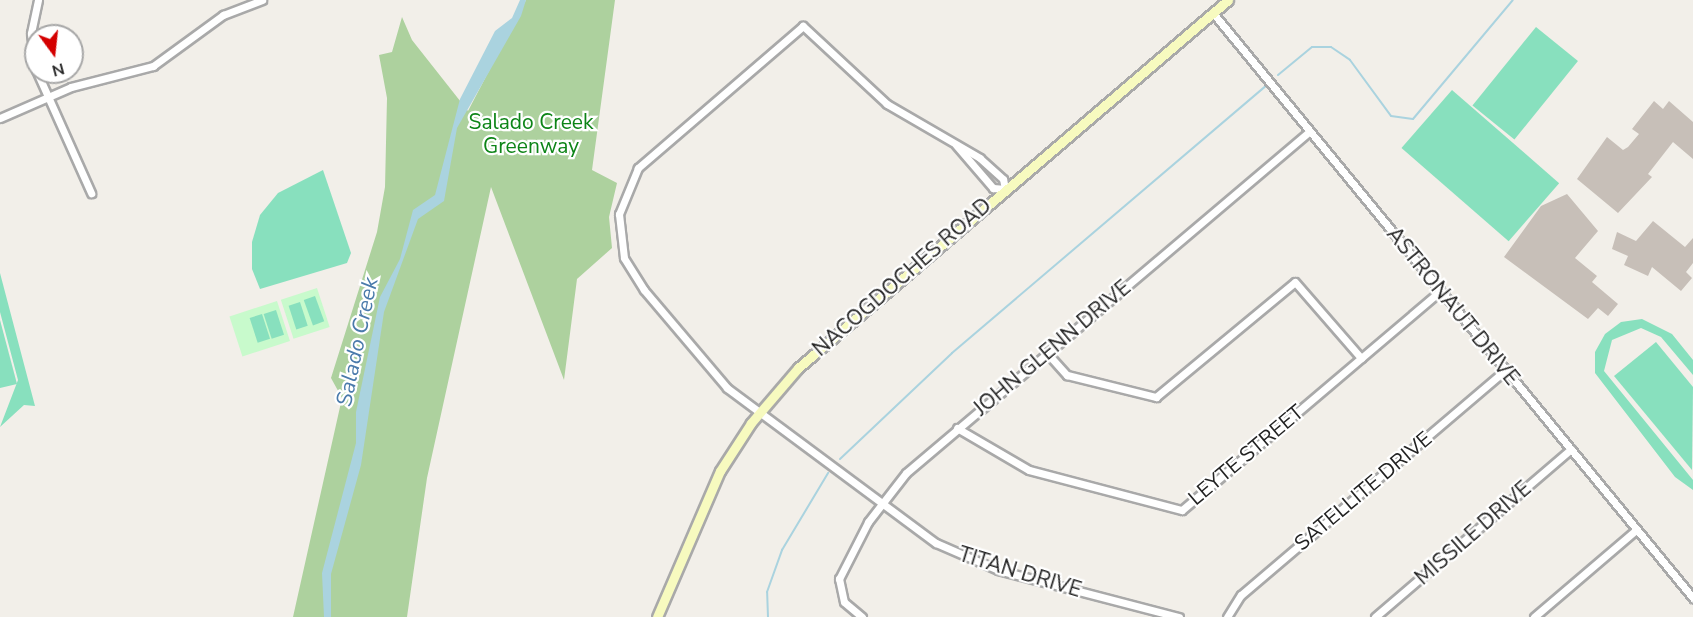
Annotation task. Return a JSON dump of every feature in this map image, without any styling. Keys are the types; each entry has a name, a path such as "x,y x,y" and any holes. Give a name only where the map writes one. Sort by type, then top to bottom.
{"main road":[{"name":"NACOGDOCHES ROAD","path":"657,617 708,495 759,412 827,339 1228,0"}],"street":[{"path":"34,24 38,0"},
{"path":"0,118 48,98 153,66 223,15 262,0"},
{"name":"ASTRONAUT DRIVE","path":"1213,13 1693,598"},
{"name":"TITAN DRIVE","path":"956,145 887,105 802,26 638,168 621,205 619,227 624,258 634,279 718,379 881,504 936,543 982,565 1179,617"},
{"path":"42,84 91,193"},
{"name":"JOHN GLENN DRIVE","path":"862,617 842,596 845,564 881,504 906,473 1310,131"},
{"path":"956,145 1002,178 1005,189 993,188 956,145"},
{"path":"1047,352 1067,375 1156,397 1296,282 1361,358"},
{"name":"LEYTE STREET","path":"957,428 1029,470 1182,510 1440,291"},
{"name":"SATELLITE DRIVE","path":"1227,617 1241,595 1505,370"},
{"name":"MISSILE DRIVE","path":"1375,617 1571,449"},
{"path":"1534,617 1637,530"}],"green space":[{"name":"Salado Creek Greenway","path":"526,0 615,0 592,170 617,183 609,217 612,248 577,279 564,380 491,187 427,478 407,617 293,617 342,398 331,378 377,232 385,187 387,98 379,55 392,52 402,17 412,40 468,111"},
{"path":"1536,27 1578,61 1514,139 1472,105"},
{"path":"1452,90 1559,183 1509,241 1401,148"},
{"path":"323,170 351,253 347,263 260,289 252,269 252,242 260,215 278,193"},
{"path":"0,273 35,406 24,405 0,427 18,380 0,312"},
{"path":"317,288 330,327 294,339 281,300"},
{"path":"315,296 324,321 313,325 304,300"},
{"path":"277,301 290,341 242,356 229,316"},
{"path":"300,302 308,326 296,329 289,306"},
{"path":"276,310 284,335 272,339 264,314"},
{"path":"262,314 270,339 258,343 250,318"},
{"path":"1642,319 1672,334 1693,360 1693,375 1661,337 1641,328 1612,340 1604,371 1693,480 1693,490 1675,477 1595,373 1595,352 1605,334 1621,322"},
{"path":"0,320 17,384 0,388"},
{"path":"1656,342 1693,387 1692,470 1614,376"}],"water":[{"path":"520,0 526,0 521,16 457,128 444,201 418,219 384,312 361,465 331,574 331,617 324,617 322,573 356,443 356,412 380,297 400,259 413,210 435,195 460,99 495,31 512,18"}],"building":[{"path":"1654,101 1663,109 1669,101 1693,122 1693,159 1673,142 1648,174 1652,177 1618,213 1577,179 1607,137 1623,150 1628,147 1639,134 1632,129"},
{"path":"1567,194 1598,231 1575,258 1597,276 1592,282 1618,304 1608,316 1598,308 1588,319 1504,257 1541,206"},
{"path":"1653,221 1685,247 1693,238 1693,263 1686,272 1692,278 1681,291 1652,267 1648,276 1624,265 1628,256 1612,249 1617,232 1636,241"}],"waterway":[{"path":"1278,75 1312,47 1331,47 1350,60 1391,116 1413,119 1513,0"},
{"path":"840,459 952,353 1265,87"},
{"path":"768,617 767,592 782,550 828,473"}],"water label":[{"name":"Salado Creek","path":"358,342"}]}
